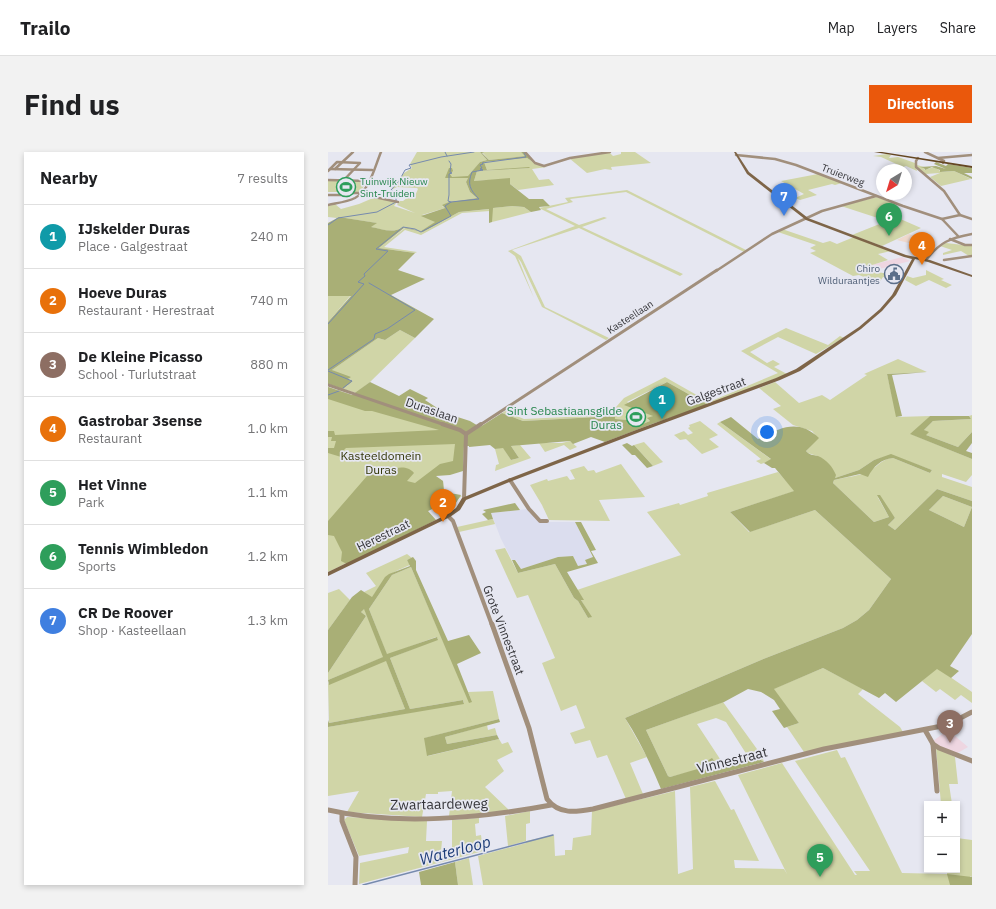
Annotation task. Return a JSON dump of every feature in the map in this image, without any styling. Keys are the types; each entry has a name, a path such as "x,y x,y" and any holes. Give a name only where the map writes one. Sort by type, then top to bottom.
{"main road":[{"path":"876,152 918,158"},
{"path":"881,152 972,167"}],"street":[{"path":"335,169 353,152"},
{"path":"328,205 351,200 360,194 368,181 381,152"},
{"path":"525,152 535,163 544,166 570,158 610,152"},
{"path":"925,152 944,162"},
{"path":"736,154 748,173 805,218 914,258 926,260 972,276"},
{"name":"Truierweg","path":"736,154 787,162 876,196"},
{"path":"938,158 972,155"},
{"path":"918,158 916,167 944,190 960,215"},
{"path":"328,171 337,162 359,161 360,163 343,180"},
{"path":"328,166 338,166"},
{"path":"330,169 372,170"},
{"path":"338,172 341,169"},
{"path":"328,180 368,181"},
{"path":"328,195 347,196 349,193 360,194 398,202"},
{"name":"Kasteellaan","path":"466,434 772,234 822,211 876,196"},
{"name":"Truierweg","path":"887,200 942,220"},
{"path":"942,220 960,215 971,219"},
{"path":"942,220 954,230 958,236"},
{"path":"926,260 937,246 958,236 972,234"},
{"path":"950,239 966,245 972,245"},
{"path":"944,260 971,257"},
{"name":"Galgestraat","path":"448,516 458,509 464,500 510,480 638,431 726,400 778,380 798,370 865,325 881,310 897,290 914,258"},
{"name":"Duraslaan","path":"328,385 460,430 466,434 464,500"},
{"path":"510,480 529,509 540,521 547,521"},
{"name":"Herestraat","path":"328,574 448,516"},
{"name":"Grote Vinnestraat","path":"448,516 453,521 472,574 485,604 537,753 547,799 551,805"},
{"name":"Vinnestraat","path":"551,805 561,811 568,812 592,809 824,749 947,725 972,712"},
{"path":"924,730 933,744 937,791"},
{"path":"933,744 972,761"},
{"name":"Zwartaardeweg","path":"328,810 342,814 405,818 448,818 495,815 551,805"},
{"path":"342,814 342,821 356,856 355,885"}],"shaded area":[{"path":"909,234 936,245 932,249 897,240"},
{"path":"902,257 910,261 876,270 868,266"},
{"path":"528,509 539,522 575,522 593,558 585,560 587,564 578,566 573,556 558,557 521,569 516,560 512,560 501,539 491,513"},
{"path":"948,730 968,747 956,754 939,746 933,741"}],"green space":[{"path":"417,152 480,152 487,160 480,162 468,177 451,177 450,174 453,171 445,178 468,178 466,182 470,192 477,198 449,202 442,206 445,208 422,215 436,222 421,231 403,227 395,230 387,230 370,227 376,223 339,217 328,217 328,206 335,204 341,209 373,198 397,202 394,206 415,213 397,205 400,201 407,198 414,198 418,189 417,188 397,187 391,190 404,173 412,168 410,164"},
{"path":"480,152 484,152 482,153 489,160 525,156 521,152 524,152 536,164 527,158 484,162 487,170 530,168 477,171 474,181 510,178 510,184 529,199 543,199 550,206 539,207 541,210 531,212 524,207 512,206 493,208 492,222 489,223 489,209 459,212 423,232 404,228 379,248 415,253 398,270 425,279 391,295 434,319 415,338 400,330 385,340 378,338 332,370 351,377 348,379 353,381 343,389 328,384 328,322 351,296 328,296 328,223 339,217 377,223 371,227 383,230 391,231 403,227 421,231 435,222 421,216 445,208 442,205 449,202 477,198 470,192 466,182 468,178 445,178 449,168 452,168 453,171 450,174 452,177 468,176 480,162 487,160"},
{"path":"482,152 521,152 526,156 489,160"},
{"path":"609,152 613,156 621,154 621,152 635,152 651,163 611,167 612,170 605,169 587,173 569,158"},
{"path":"887,154 891,155 889,158 898,157 915,163 917,171 912,169 912,164 896,164 881,157 873,156"},
{"path":"527,158 536,164 547,167 532,169 539,180 549,179 554,185 518,190 510,184 510,179 474,181 477,171 530,168 487,170 484,162"},
{"path":"936,162 946,166 948,164 972,168 972,173 964,173 972,177 972,179 954,171 940,172 940,170 932,167 925,170 924,168 920,167 936,166 946,169 934,164"},
{"path":"917,165 924,167 924,170 934,167 942,172 954,171 971,179 941,186 930,177 940,173 925,174 917,167"},
{"path":"818,174 842,183 808,190 817,195 800,200 795,198 804,194 781,181"},
{"name":"Tuinwijk Nieuw Sint-Truiden","path":"328,180 367,182 360,192 328,192"},
{"path":"627,190 746,250 744,252 626,192 570,199 573,202 546,209 579,225 604,217 607,218 582,227 683,274 680,276 579,228 512,250 521,256 545,307 609,338 606,340 542,307 521,262 518,258 534,298 515,256 508,251 575,226 539,208 568,202 565,198"},
{"path":"876,197 876,200 884,200 897,205 888,208 895,212 889,214 921,228 882,246 852,235 887,221 841,206"},
{"path":"512,206 524,207 531,212 492,222 492,208"},
{"path":"490,209 490,211 462,213 421,235 405,230 384,247 417,252 415,253 379,248 405,228 423,232 459,212"},
{"path":"782,229 823,243 830,241 837,244 854,237 891,251 878,254 888,260 869,266 876,270 873,271 903,277 902,280 883,277 879,283 859,275 853,276 810,253 816,251 810,248 816,245 778,232"},
{"path":"946,243 972,246 972,256 969,256 961,251 943,255 943,253 952,250 940,246"},
{"path":"926,270 952,285 946,288 929,280 916,286 905,280 907,276 913,278 926,275"},
{"path":"351,295 328,322 328,296"},
{"path":"786,328 828,345 840,336 844,338 816,354 778,337 750,352 767,363 773,360 780,364 774,367 787,374 708,405 667,382 627,402 654,416 647,419 650,421 640,425 629,420 615,419 614,416 523,421 502,413 505,411 524,419 609,415 624,398 665,377 709,402 778,373 741,351"},
{"path":"400,330 415,338 370,382 356,393 343,389 353,381 332,370 378,338 385,340"},
{"path":"898,359 927,372 887,374 897,417 930,416 911,434 972,459 972,475 966,482 942,474 942,477 972,487 972,501 937,489 895,530 888,525 895,518 877,496 889,517 874,522 833,483 834,480 863,474 883,461 893,458 930,473 932,470 891,455 874,460 859,470 835,478 817,456 806,451 818,438 812,431 793,425 773,409 781,406 759,388 775,382 799,403 822,395 830,400 867,375 864,374"},
{"path":"927,372 892,375 902,416 896,417 887,374"},
{"path":"370,382 399,396 410,389 428,398 425,400 445,413 470,421 480,427 502,413 523,421 615,416 615,419 629,420 640,425 650,421 647,418 653,416 624,405 667,382 708,405 605,442 591,437 573,444 570,441 511,446 519,458 511,460 503,448 495,449 490,445 464,446 463,471 450,475 436,476 443,481 444,492 461,495 452,511 446,515 438,506 428,511 436,520 347,564 341,561 342,552 334,536 328,535 328,521 367,476 364,473 372,469 381,473 398,468 407,468 414,473 407,481 415,483 440,464 453,461 455,444 346,448 342,452 356,458 351,460 328,453 328,448 334,448 336,441 331,441 332,437 328,437 328,431 334,431 335,435 439,430 372,411 365,411 328,399 328,387 352,395"},
{"name":"Kasteeldomein Duras","path":"328,387 459,431 463,465 434,476 443,481 444,492 462,496 446,514 438,506 428,511 388,543 328,572"},
{"path":"972,415 972,432 958,447 926,435 924,430 933,421 971,419 969,416"},
{"path":"930,416 969,416 971,419 933,421 924,430 929,432 926,435 958,447 972,432 972,443 966,451 972,453 972,459 910,434"},
{"path":"731,417 758,439 774,431 789,427 804,428 811,432 819,438 806,451 827,461 836,475 835,478 859,470 874,460 891,454 932,470 930,473 893,458 878,464 868,477 860,474 834,480 833,483 874,522 889,517 877,495 880,495 895,518 888,525 895,530 937,489 972,501 972,507 972,634 950,666 959,671 951,678 937,669 896,702 885,693 879,698 823,668 774,689 799,723 784,728 772,711 780,709 774,700 761,692 748,689 724,702 646,730 668,776 670,777 701,768 700,766 703,765 706,768 708,765 707,761 712,758 718,766 753,755 764,762 661,789 636,735 625,718 761,660 843,628 857,620 869,610 891,579 815,510 750,532 730,512 794,491 775,468 772,468 764,463 771,459 720,422","holes":["943,496 972,507 964,527 929,510"]},
{"path":"700,421 718,435 709,439 719,447 702,454 686,439 680,440 674,435 684,431 688,435 693,433 688,428 690,427 689,425"},
{"path":"720,422 772,460 761,464 756,461 761,459 717,424"},
{"path":"570,441 577,447 570,450 564,445 545,452 539,443 562,443"},
{"path":"644,442 663,462 653,466 634,445"},
{"path":"627,443 632,446 634,445 653,466 647,468 635,455 632,455 622,445"},
{"path":"520,445 531,458 495,471 496,465 499,464 495,449 503,447 511,460 519,458 511,446"},
{"path":"621,464 645,497 599,500 610,521 549,520 530,485 547,479 548,481 567,476 570,480 575,479 570,470 584,466 588,471 594,470 596,473"},
{"path":"778,472 795,491 730,512 749,532 815,510 891,579 869,610 857,620 843,628 761,660 625,718 647,757 630,763 643,794 626,799 607,755 597,758 590,740 575,744 570,733 585,728 576,705 561,711 542,663 555,658 528,595 517,598 495,550 505,548 518,573 555,564 574,598 578,601 588,618 591,617 577,590 681,555 647,512 679,503 680,505 708,496 707,493"},
{"path":"943,496 972,507 964,527 929,510"},
{"path":"515,503 520,510 491,513 493,519 488,520 482,514 486,512 483,510"},
{"path":"493,519 495,524 459,532 457,527"},
{"path":"575,522 581,522 596,550 591,551 598,563 567,572 584,600 581,600 592,617 588,618 578,601 574,598 555,564 518,573 512,560 515,560 521,569 558,557 573,556 578,566 587,564 585,560 593,557"},
{"path":"407,554 412,558 407,560 410,565 387,577 372,598 364,592 376,586 366,573"},
{"path":"413,557 416,561 416,570 448,641 469,635 481,653 457,664 472,702 469,703 411,567 392,575 369,609 387,654 437,637 438,640 390,658 410,709 463,700 464,704 328,727 328,720 329,723 405,709 386,661 329,685 328,680 383,657 364,609 361,612 366,616 328,673 328,630 352,597 361,590 372,597 385,577 410,566 407,560"},
{"path":"411,567 443,641 472,702 468,692 493,691 499,719 425,738 428,756 499,739 502,744 508,742 513,752 497,760 504,771 485,787 510,811 449,816 452,791 438,792 438,794 426,794 422,817 347,812 359,791 328,796 328,727 464,703 463,700 410,709 390,658 438,639 436,637 387,655 369,609 392,575"},
{"path":"339,589 350,600 328,630 328,593"},
{"path":"364,608 384,657 328,680 328,673 366,616 361,612"},
{"path":"386,660 405,709 329,723 328,683 329,684"},
{"path":"823,668 863,689 858,694 900,727 903,732 804,752 787,727 799,723 773,689"},
{"path":"937,668 972,692 972,703 961,695 955,700 940,689 936,692 922,681"},
{"path":"723,702 762,756 764,762 753,755 717,766 707,761 708,765 706,768 670,777 668,776 646,730","holes":["716,718 726,722 747,755 722,762 697,724"]},
{"path":"499,719 500,722 445,737 447,744 497,735 499,739 427,756 424,738"},
{"path":"487,725 488,730 495,728 497,735 447,744 445,737"},
{"path":"936,748 955,757 958,784 949,784 952,801 941,801"},
{"path":"837,750 841,758 845,757 902,873 960,873 960,838 972,840 972,877 970,876 972,885 483,885 478,856 526,843 526,841 554,835 555,856 565,855 565,850 572,850 573,838 591,835 592,811 675,791 678,874 693,869 690,787 715,781 731,810 734,809 759,861 734,860 735,868 784,869 787,874 738,775 782,763 855,875 857,875 854,871 870,871 795,761"},
{"path":"530,811 530,823 526,824 526,841 508,846 505,816"},
{"path":"347,817 427,821 426,841 442,841 441,851 452,851 452,820 479,818 479,823 475,824 476,836 481,835 483,851 359,884 360,863 408,853 409,847 359,856 344,820"},
{"path":"469,858 473,885 458,885 455,862"},
{"path":"455,862 458,885 421,885 419,872"},
{"path":"947,874 972,877 972,885 950,885"}],"waterway":[{"path":"445,152 447,156"},
{"path":"391,190 399,181 405,170 411,168 409,165 441,157 474,152"},
{"path":"451,202 479,199 470,187 470,180 472,172 483,170 480,169 482,168 480,165 483,164 482,163 526,157 524,153"},
{"path":"449,161 451,164 450,172 452,173 449,174 448,201 451,202"},
{"path":"392,191 396,193 396,201"},
{"path":"328,225 338,218 377,212 396,202"},
{"path":"328,324 364,284 358,282 365,276 364,274 388,251 376,249 403,227 415,229 421,232 451,216 445,206 451,202"},
{"path":"328,370 374,339 375,334 387,329 415,310 369,283"},
{"path":"328,371 352,381 343,388"},
{"path":"328,395 339,391"},
{"name":"Waterloop","path":"363,885 553,835"}],"place":[{"name":"Tuinwijk Nieuw Sint-Truiden","path":"346,187"},
{"name":"CR De Roover","path":"784,216"},
{"name":"Tennis Wimbledon","path":"889,236"},
{"name":"Gastrobar 3sense","path":"922,265"},
{"name":"Chiro Wilduraantjes","path":"894,274"},
{"name":"Sint Sebastiaansgilde Duras","path":"636,417"},
{"name":"IJskelder Duras","path":"662,419"},
{"name":"Hoeve Duras","path":"443,522"},
{"name":"De Kleine Picasso","path":"950,743"},
{"name":"Het Vinne","path":"820,877"}]}
